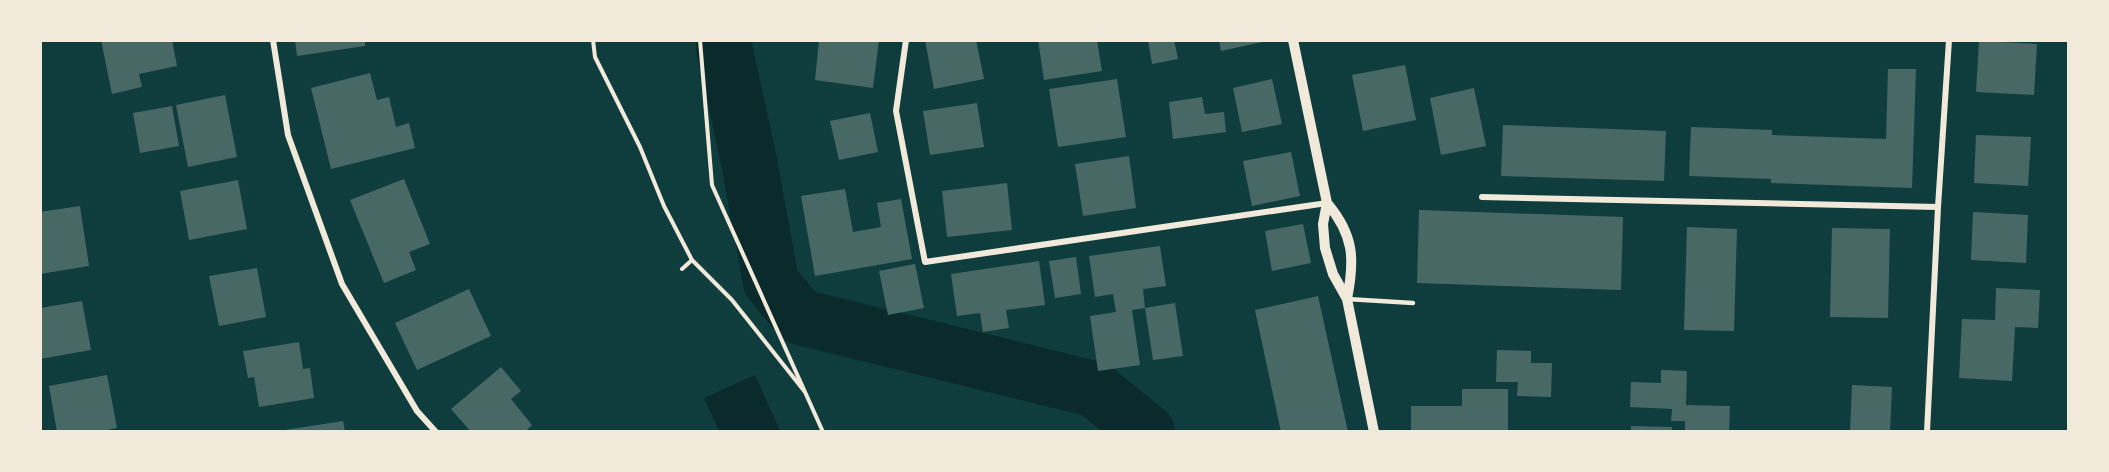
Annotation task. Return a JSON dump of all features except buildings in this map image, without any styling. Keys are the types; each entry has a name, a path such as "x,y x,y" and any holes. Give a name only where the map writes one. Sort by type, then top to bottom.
{"street":[{"path":"273,40 288,135 342,284 417,411 436,432"},
{"path":"906,40 896,111 925,262 1327,203"},
{"path":"1293,40 1327,203 1323,224 1325,248 1333,274 1347,299 1374,432"},
{"path":"1927,432 1949,40"},
{"path":"1482,196 1938,207"},
{"path":"1327,203 1341,220 1349,241 1352,272 1347,299"}],"lane":[{"path":"1347,299 1413,303"}],"path":[{"path":"593,40 595,57 640,147 664,206 692,260 732,300 805,392"},
{"path":"700,40 712,185 823,432"},
{"path":"682,269 692,260"}],"water":[{"path":"755,375 780,431 719,431 704,398"}],"waterway":[{"path":"725,40 724,47 749,161 771,282 800,317 1094,389 1147,432"}]}
